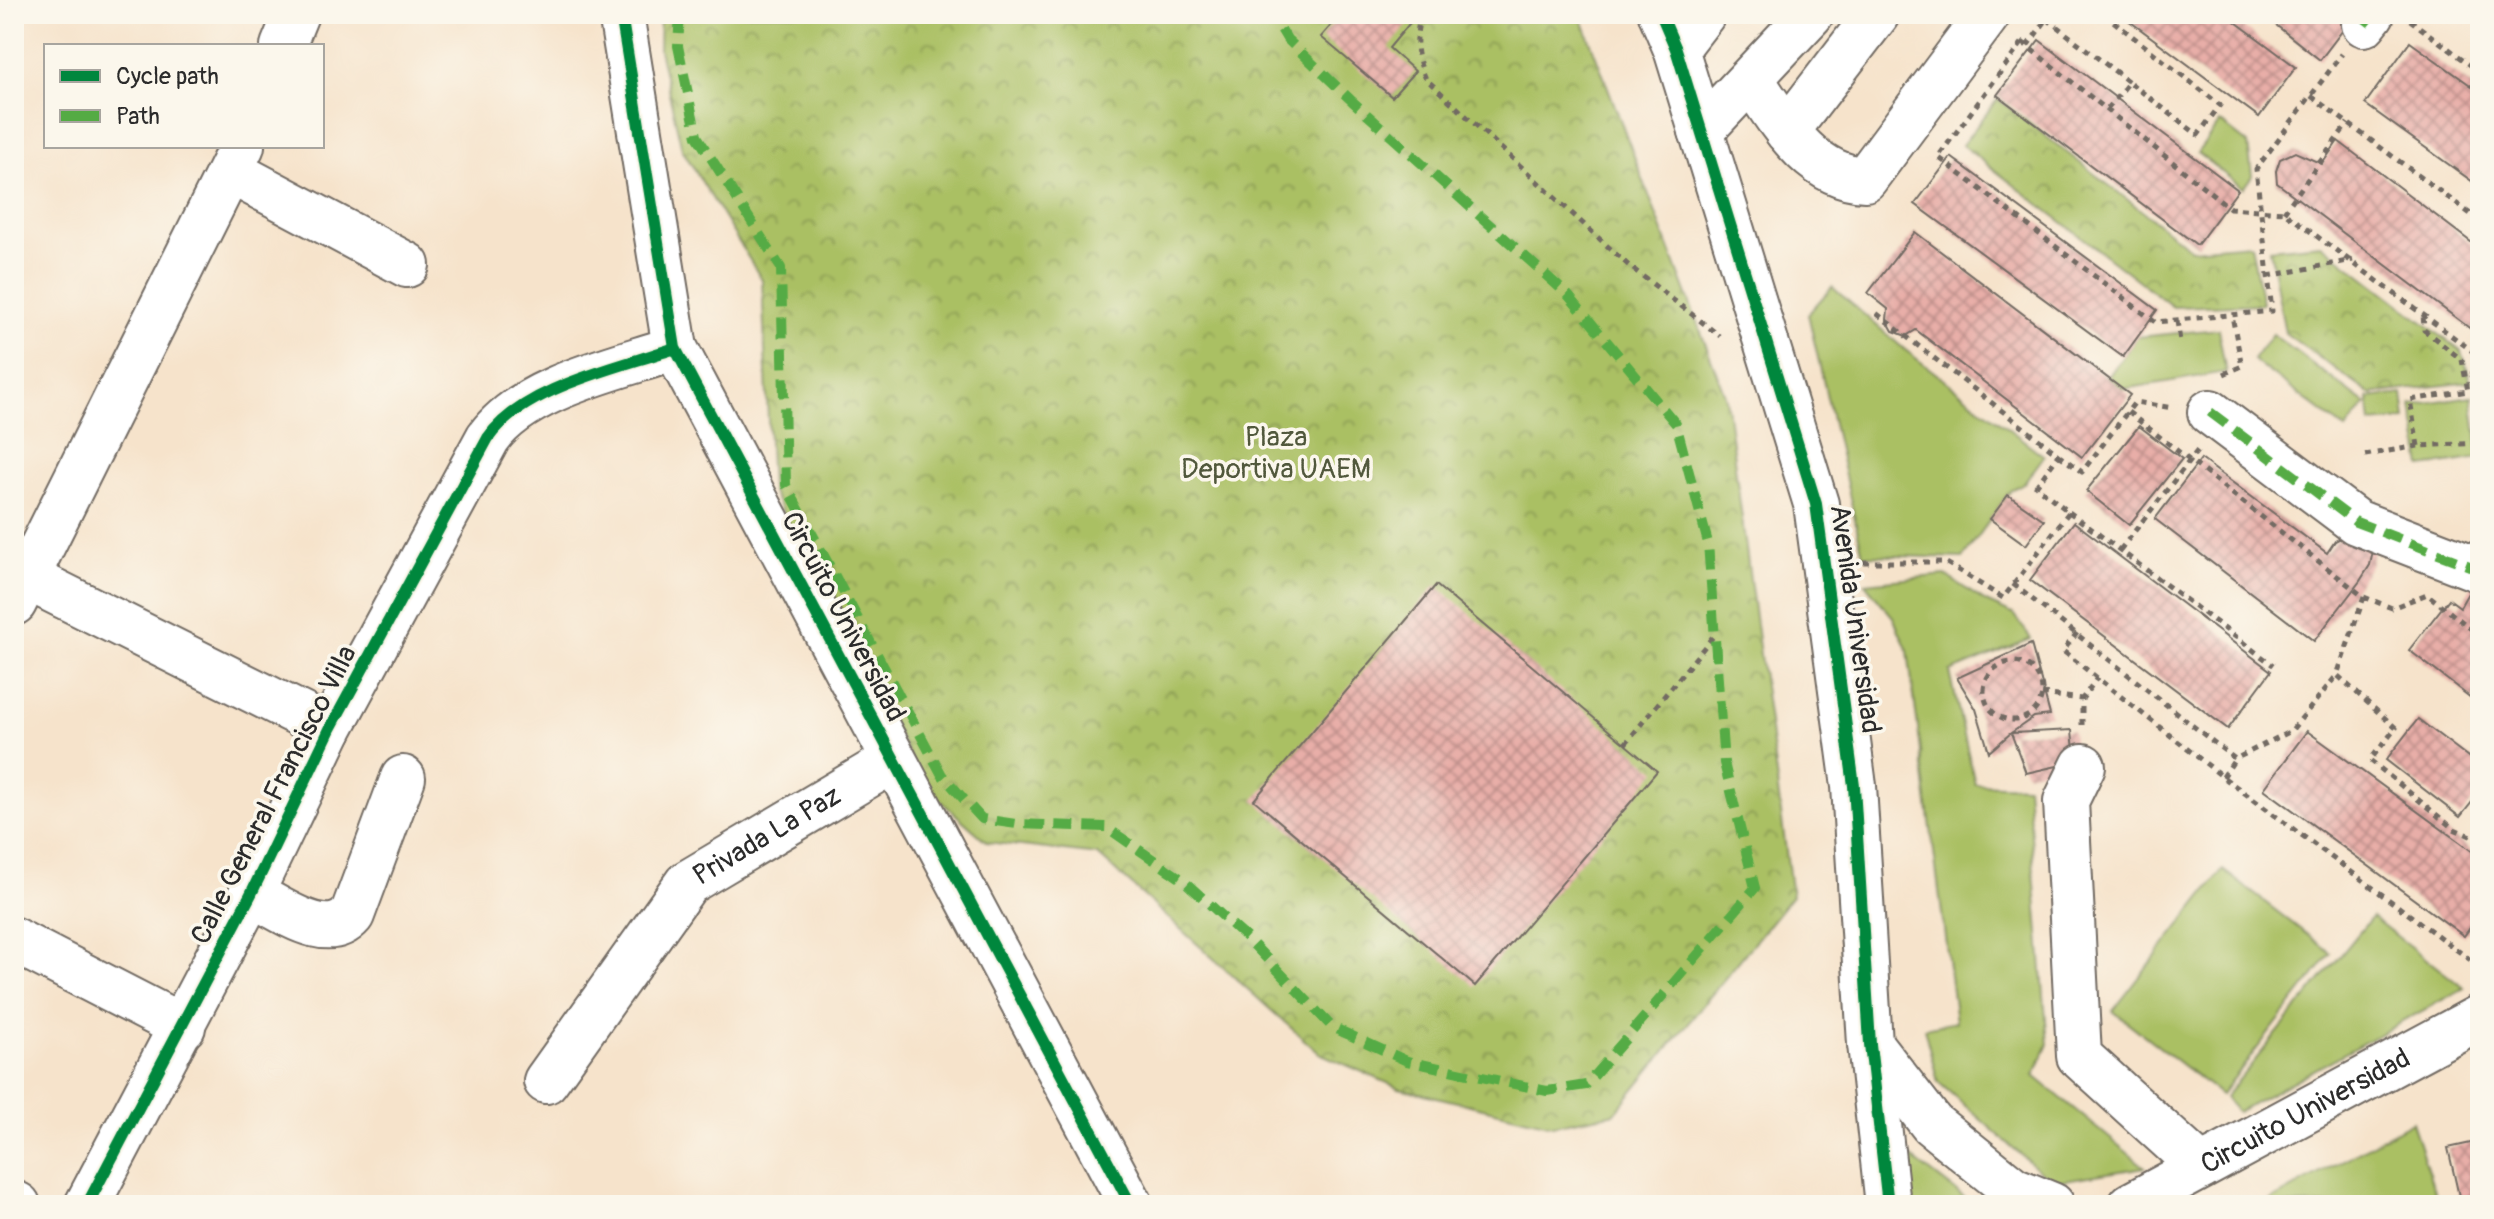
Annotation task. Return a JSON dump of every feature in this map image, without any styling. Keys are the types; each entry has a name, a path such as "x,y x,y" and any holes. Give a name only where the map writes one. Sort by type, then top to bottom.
{"street":[{"path":"284,44 296,14"},
{"name":"Circuito Universidad","path":"621,14 675,348 892,761 1131,1205"},
{"path":"1669,32 1703,14"},
{"path":"1701,131 1811,14"},
{"path":"1787,131 1877,14"},
{"path":"1751,79 1802,150 1844,178 1865,179 1981,16"},
{"name":"Avenida Universidad","path":"1669,32 1816,504 1854,786 1870,1044 1888,1205"},
{"path":"330,729 18,584 237,159 407,265"},
{"name":"Calle General Francisco Villa","path":"87,1205 251,894 330,729 488,438 511,411 540,396 675,348"},
{"path":"2215,417 2356,522 2480,570"},
{"name":"Privada La Paz","path":"546,1081 687,883 892,761"},
{"path":"2083,766 2066,801 2079,1056 2201,1167"},
{"path":"251,894 320,927 338,928 346,923 352,915 403,778"},
{"path":"14,940 183,1027"},
{"name":"Circuito Universidad","path":"2131,1205 2480,1017"},
{"path":"1870,1044 1932,1124 2013,1189 2052,1205"}],"path":[{"path":"1421,14 1417,30 1417,59 1426,79 1628,265 1728,342"},
{"path":"2104,14 2220,105 2198,135 2049,16 1938,157 2155,322 2272,311 2256,169 2311,96 2379,17 2480,72"},
{"path":"1981,16 2025,44 2230,208 2284,212 2475,353 2472,379 2480,405"},
{"path":"2106,111 2129,82"},
{"path":"2311,96 2480,221"},
{"path":"2284,212 2348,123"},
{"path":"2268,276 2353,260"},
{"path":"1876,313 2082,472 2135,402 2215,417 2191,460 2120,550"},
{"path":"2418,446 2410,400 2468,391 2462,360 2424,330 2423,313"},
{"path":"2232,316 2242,366"},
{"path":"2177,321 2180,341"},
{"path":"2128,412 2364,597 2392,608 2427,594 2480,636"},
{"path":"2365,455 2418,446 2480,443"},
{"path":"2059,455 2036,486 2273,665"},
{"path":"1858,562 1945,562 2003,598 2069,512"},
{"path":"2013,584 2235,759"},
{"path":"2223,777 2235,759 2291,731 2337,675 2364,597"},
{"path":"2077,633 2063,651 2223,777 2480,967"},
{"path":"1625,744 1715,634"},
{"path":"2013,662 2023,664 2037,676 2042,694 2035,711 2027,717 2009,720 1993,713 1987,705 1984,685 1994,668 2013,662"},
{"path":"2337,675 2396,728 2370,760 2454,829 2480,840"},
{"path":"2083,766 2082,699 2097,678"},
{"path":"2042,694 2082,699"}],"green space":[{"name":"Plaza Deportiva UAEM","path":"660,14 1580,14 1726,398 1792,896 1615,1113 1553,1125 1399,1088 1319,1053 1098,855 987,842 926,788 771,490 762,280 682,149 659,50"},
{"path":"1998,99 2191,249 2251,244 2262,304 2173,307 1962,145"},
{"path":"2220,122 2248,144 2252,176 2243,188 2197,153"},
{"path":"2321,244 2462,352 2471,382 2370,394 2285,333 2270,249"},
{"path":"1832,287 1904,349 2044,456 2025,482 2011,490 1963,558 1863,555 1808,314"},
{"path":"2218,329 2226,372 2124,389 2108,377 2137,337"},
{"path":"2272,334 2366,404 2346,430 2253,360"},
{"path":"2403,394 2406,420 2371,423 2368,398"},
{"path":"2472,396 2480,458 2422,467 2412,405"},
{"path":"1945,575 1986,602 2015,615 2031,639 1950,672 1975,784 2027,786 2048,1044 2034,1076 2145,1167 2052,1182 1938,1082 1924,1028 1956,1022 1908,651 1893,617 1865,583"},
{"path":"2223,870 2331,953 2221,1095 2113,1011"},
{"path":"2372,917 2464,988 2237,1112 2225,1097"},
{"path":"2412,1122 2439,1205 2263,1205"},
{"path":"1903,1151 1974,1205 1910,1205"}],"building":[{"path":"1341,14 1410,14 1414,18 1389,48 1415,71 1392,97 1321,37"},
{"path":"2120,14 2225,14 2296,67 2259,117"},
{"path":"2262,14 2355,14 2320,60"},
{"path":"2039,40 2238,190 2197,245 1997,95"},
{"path":"2410,42 2480,92 2480,187 2365,104"},
{"path":"2338,141 2480,249 2480,336 2277,183 2276,171 2280,159 2295,152 2322,164"},
{"path":"1951,157 2157,310 2123,357 1915,204"},
{"path":"1915,232 2130,395 2082,457 1916,330 1906,336 1893,331 1887,320 1888,309 1868,293"},
{"path":"2139,426 2182,459 2129,525 2086,491"},
{"path":"2201,459 2327,553 2335,541 2348,534 2373,551 2370,565 2360,581 2314,641 2155,519"},
{"path":"2008,495 2044,520 2026,545 1990,519"},
{"path":"2074,522 2271,671 2228,729 2030,580"},
{"path":"2473,584 2480,585 2480,705 2409,650 2449,599 2460,607"},
{"path":"1436,585 1657,771 1475,986 1254,800"},
{"path":"2031,644 2050,715 2034,717 1989,752 1976,709 1957,678"},
{"path":"2418,719 2480,766 2480,792 2460,817 2386,760"},
{"path":"2072,730 2075,762 2026,773 2011,733"},
{"path":"2307,731 2480,857 2480,914 2464,936 2264,789"},
{"path":"2480,1141 2480,1205 2461,1205 2448,1148"}],"marked path":[{"path":"680,14 678,46 697,136 781,268 786,485 942,775 982,819 1016,824 1106,827 1183,880 1251,942 1332,1027 1407,1061 1547,1091 1586,1085 1755,888 1724,763 1708,543 1676,424 1568,295 1352,101 1287,39 1272,14"},
{"path":"2364,24 2372,14"},
{"path":"2210,412 2356,522 2480,570"}],"cycle path":[{"path":"621,14 675,348 1131,1205"},
{"path":"1661,14 1676,49 1816,504 1854,786 1870,1044 1888,1205"},
{"path":"87,1205 251,894 330,729 488,438 504,420 548,392 675,348"}]}
